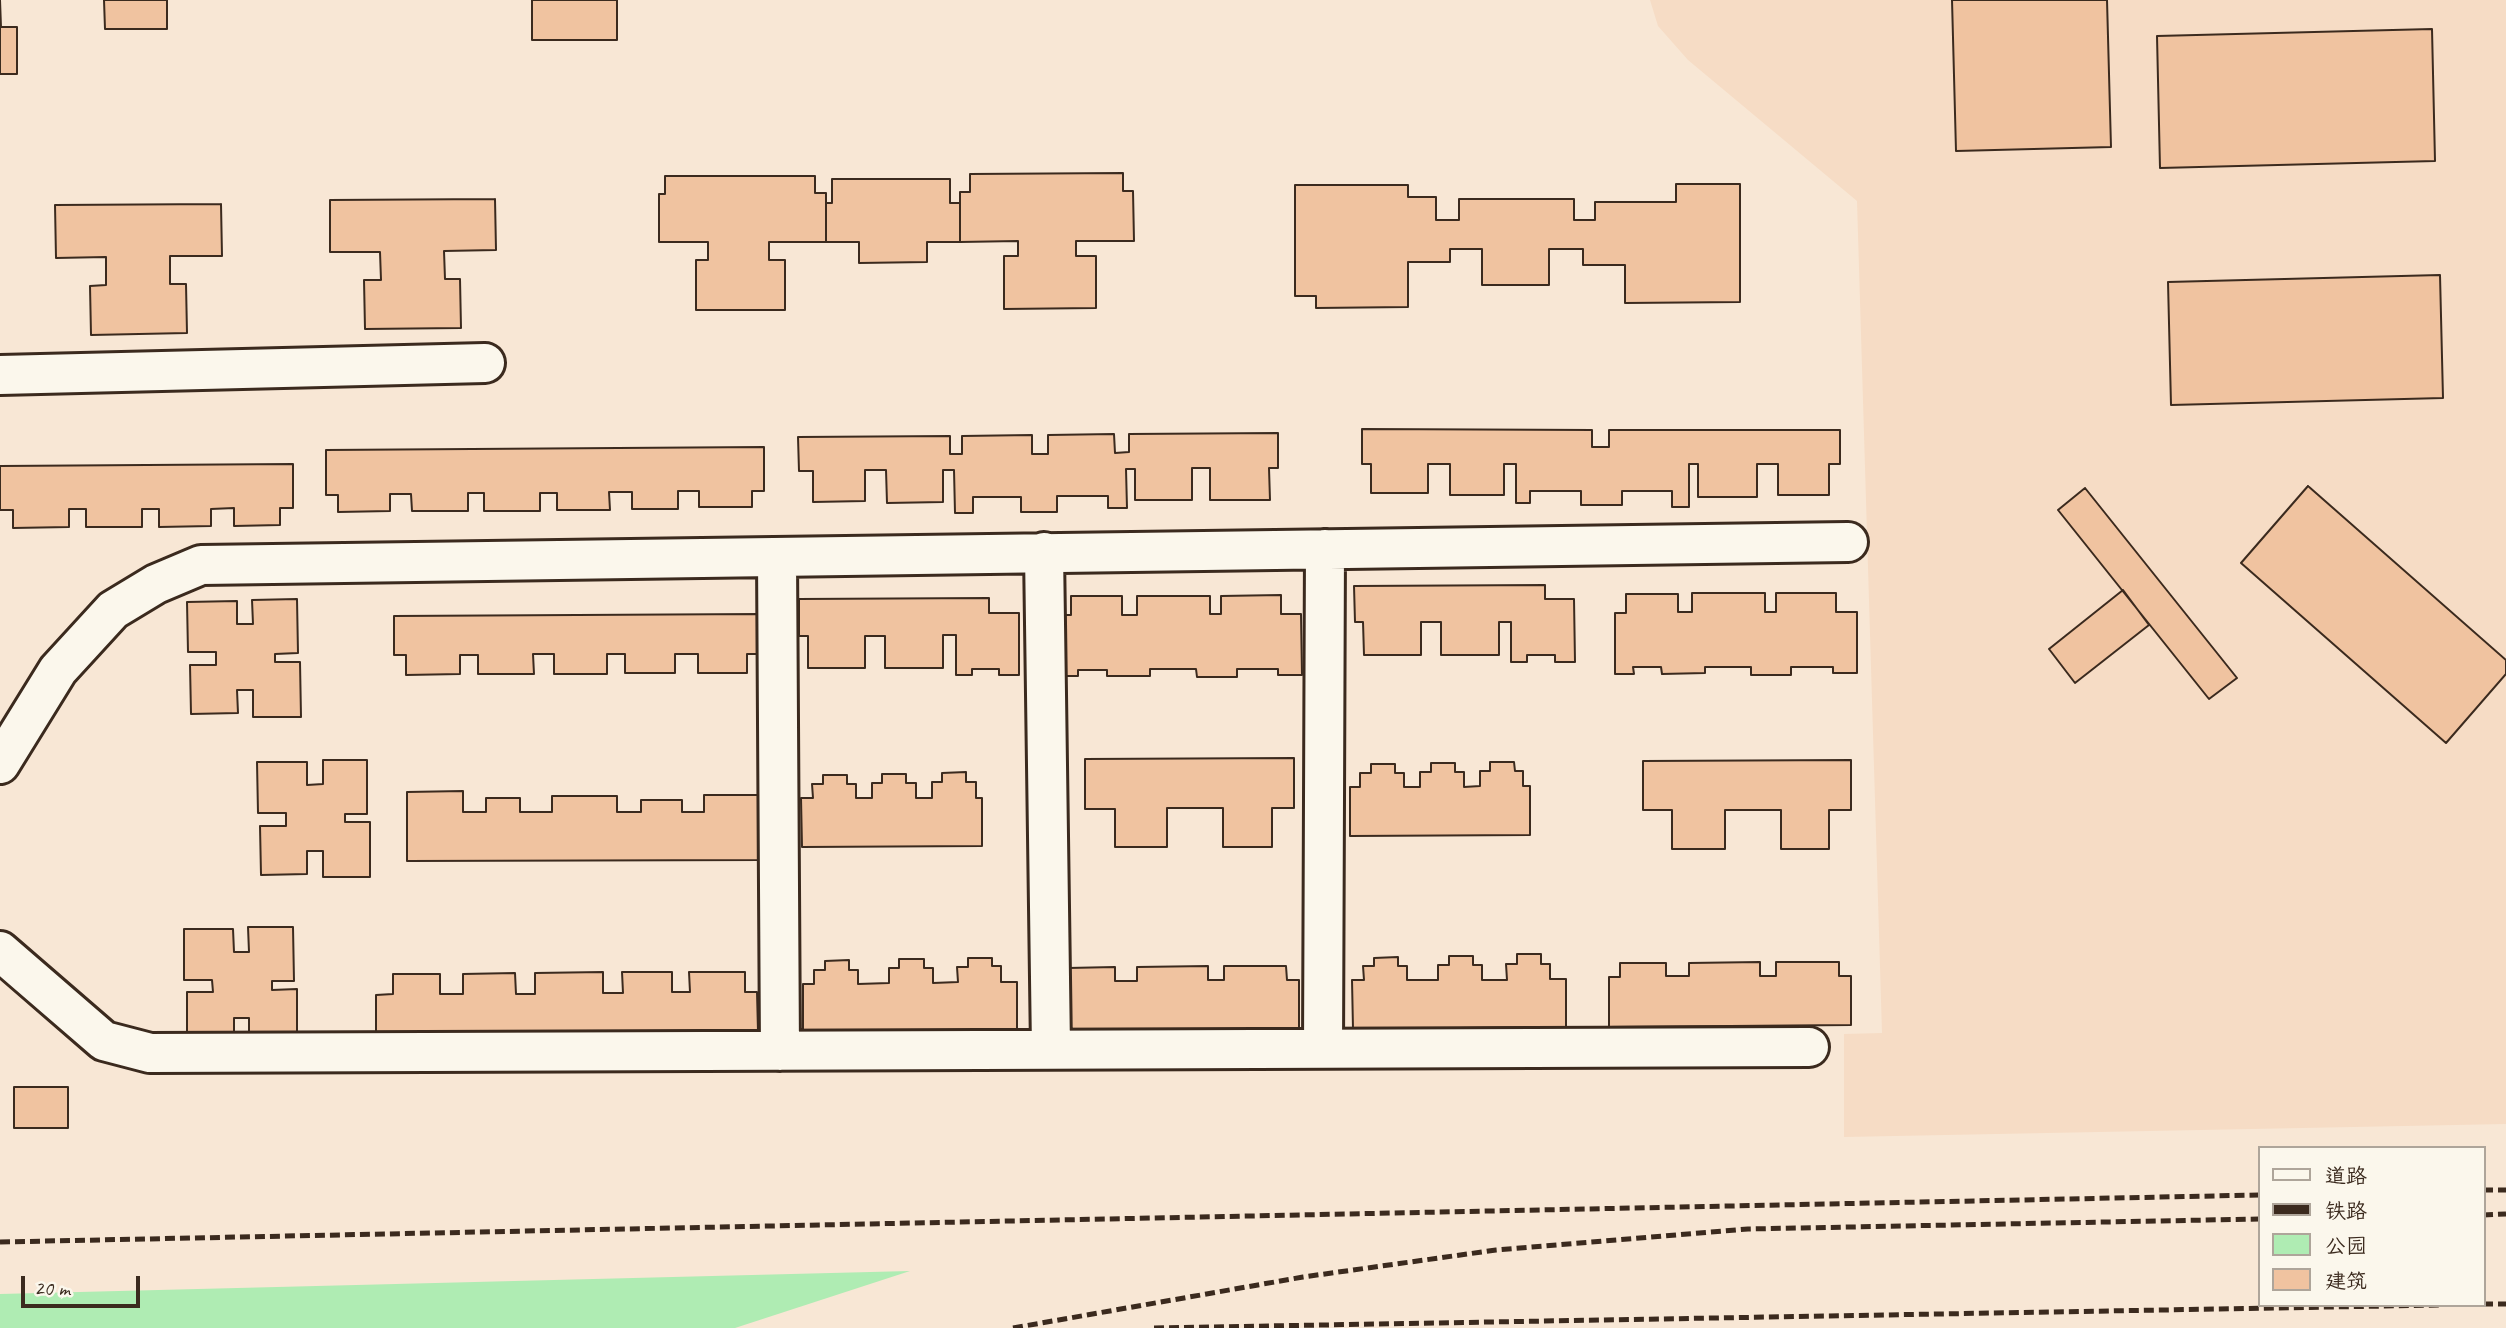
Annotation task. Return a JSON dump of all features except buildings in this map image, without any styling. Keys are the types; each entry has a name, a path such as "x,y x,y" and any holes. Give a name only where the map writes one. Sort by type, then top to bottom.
{"lane":[{"path":"0,374 485,363"},
{"path":"0,764 58,670 113,610 156,584 201,565 1848,542"},
{"path":"1323,1049 1325,549"},
{"path":"1044,552 1051,1049"},
{"path":"777,556 780,1051"},
{"path":"0,951 104,1041 150,1053 1809,1047"}],"shaded area":[{"path":"1650,0 2506,0 2506,1124 1844,1137 1844,1034 1882,1033 1857,201 1688,60 1658,26"}],"green space":[{"path":"910,1271 735,1328 0,1328 0,1294"}],"railway":[{"path":"2485,1190 2506,1190"},
{"path":"0,1242 2258,1195"},
{"path":"2485,1215 2506,1214"},
{"path":"1013,1328 1303,1277 1496,1250 1748,1229 2258,1219"},
{"path":"2485,1304 2506,1304"},
{"path":"1154,1328 2330,1307"}]}
